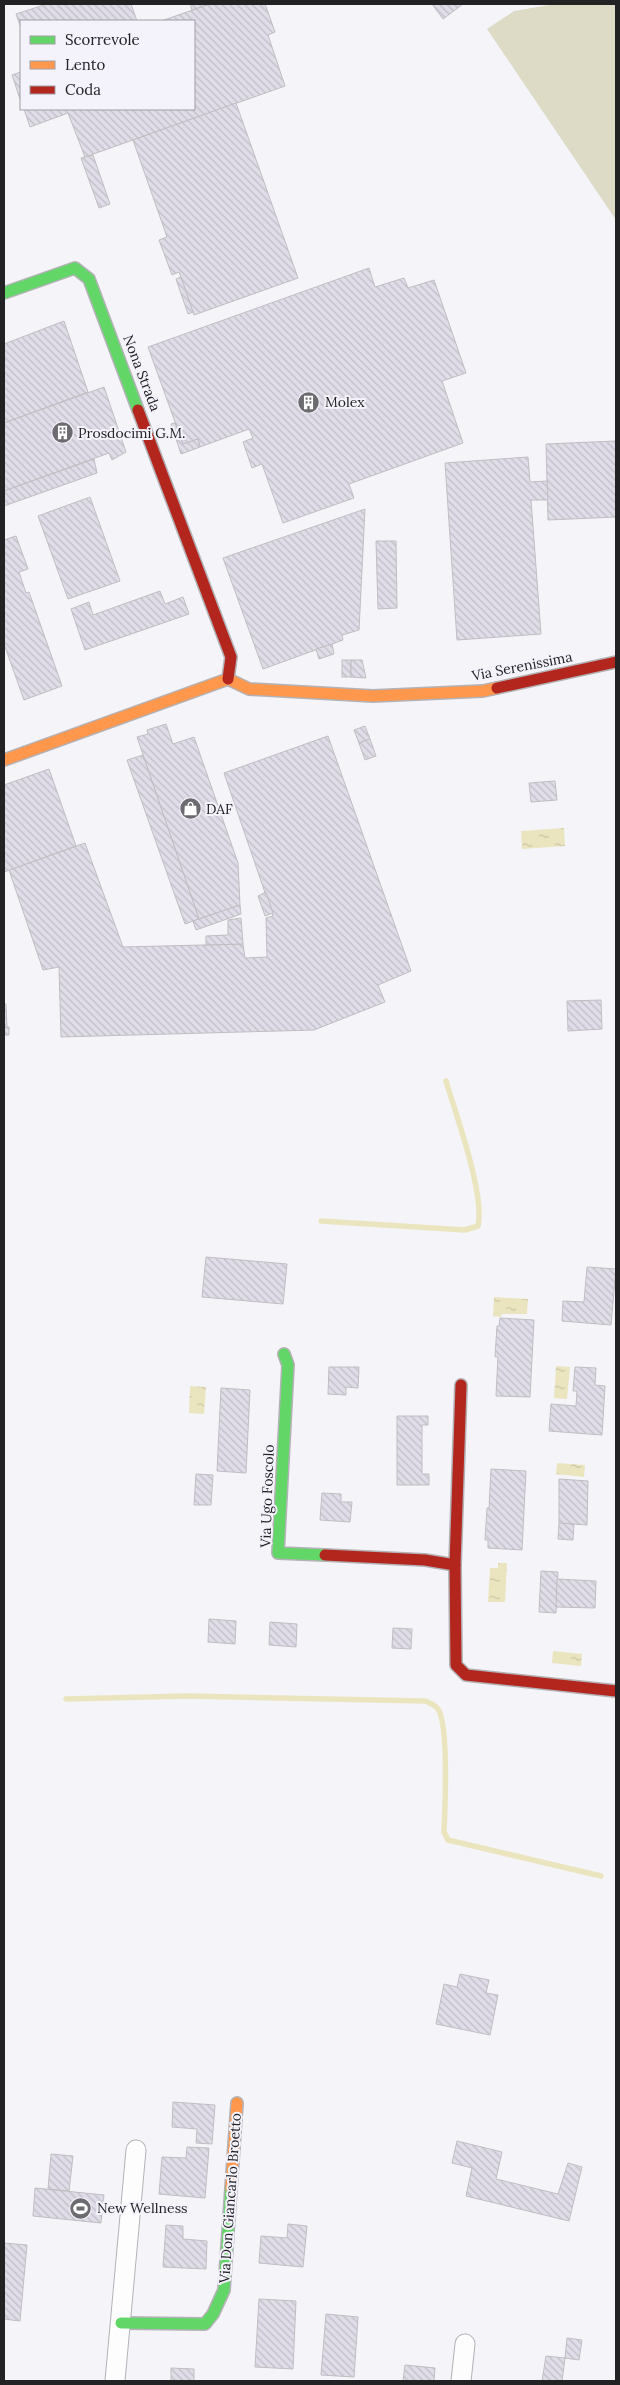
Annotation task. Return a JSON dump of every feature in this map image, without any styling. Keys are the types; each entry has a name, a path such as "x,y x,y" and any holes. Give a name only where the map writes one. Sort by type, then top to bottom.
{"street":[{"name":"Nona Strada","path":"4,293 75,268 89,279 231,657 228,679"},
{"name":"Via Serenissima","path":"228,679 249,689 373,696 482,691 616,662"},
{"path":"4,760 228,679"},
{"name":"Via Ugo Foscolo","path":"284,1354 288,1365 278,1553 425,1560 455,1565"},
{"path":"461,1385 455,1565 456,1665 460,1671 474,1676 616,1691"},
{"name":"Via Don Giancarlo Broetto","path":"121,2323 205,2324 213,2314 224,2290 237,2103"},
{"path":"116,2381 136,2150"},
{"path":"461,2381 465,2344"}],"shaded area":[{"path":"555,4 616,4 616,220 487,29 514,11"}],"water":[{"path":"564,828 565,846 522,849 521,831"},
{"path":"494,1297 528,1299 527,1314 493,1316"},
{"path":"556,1366 570,1367 567,1399 554,1398"},
{"path":"190,1386 206,1387 204,1414 189,1413"},
{"path":"557,1463 585,1465 584,1477 556,1474"},
{"path":"498,1563 507,1563 505,1602 488,1602 490,1568 498,1568"},
{"path":"553,1651 582,1654 581,1666 552,1663"}],"building":[{"path":"47,4 131,4 137,20 20,20 20,25 16,14"},
{"path":"190,4 210,4 192,10"},
{"path":"210,4 265,4 275,32 268,35 285,86 85,157 68,113 30,127 24,110 195,110 195,20 164,20"},
{"path":"432,4 463,4 443,19"},
{"path":"20,72 20,99 12,75"},
{"path":"236,103 298,278 194,315 179,272 172,275 159,240 167,237 133,140"},
{"path":"93,155 110,204 99,208 81,158"},
{"name":"Molex","path":"369,268 375,287 404,278 408,288 434,280 466,373 442,381 463,443 349,484 354,498 283,523 262,464 252,468 243,442 253,438 249,429 200,447 198,439 183,444 148,347"},
{"path":"181,277 193,312 188,314 176,279"},
{"path":"64,321 88,392 4,423 4,344"},
{"name":"Prosdocimi G.M.","path":"104,387 126,452 112,460 109,453 4,491 4,423"},
{"path":"175,423 183,444 198,439 200,447 181,454 171,424"},
{"path":"616,441 616,517 548,520 546,444"},
{"path":"528,457 530,482 547,481 548,500 531,500 541,634 457,640 445,463"},
{"path":"94,459 97,473 4,506 4,491"},
{"path":"90,497 120,581 68,599 38,516"},
{"path":"365,509 359,630 342,635 343,640 263,669 223,558"},
{"path":"16,536 28,569 19,572 26,593 29,592 62,686 24,700 4,644 4,540"},
{"path":"376,541 396,541 397,608 378,609"},
{"path":"160,591 165,604 183,597 189,614 85,650 71,609 89,602 93,615"},
{"path":"332,644 334,654 319,659 316,649"},
{"path":"342,660 351,660 351,677 342,677"},
{"path":"351,660 362,660 366,678 351,677"},
{"name":"DAF","path":"166,724 173,744 194,737 238,863 240,905 199,919 137,737 148,734 147,730"},
{"path":"365,726 370,739 359,743 354,730"},
{"path":"328,736 411,971 378,985 385,1002 314,1030 61,1037 59,967 43,970 9,870 85,843 123,947 243,944 245,958 267,957 266,918 273,916 224,773"},
{"path":"370,739 376,756 365,760 359,743"},
{"path":"143,755 199,919 185,924 127,760"},
{"path":"49,769 76,846 4,872 4,785"},
{"path":"555,781 557,800 531,802 529,783"},
{"path":"266,892 273,913 265,916 258,896"},
{"path":"240,905 241,914 196,930 193,921"},
{"path":"241,918 243,944 206,945 206,936 228,935 228,920"},
{"path":"601,1000 602,1029 568,1031 567,1001"},
{"path":"4,1004 6,1004 7,1027 4,1028"},
{"path":"9,1027 9,1035 4,1035 4,1028"},
{"path":"206,1257 287,1264 283,1304 202,1297"},
{"path":"587,1267 616,1269 611,1325 562,1321 563,1301 584,1302"},
{"path":"500,1318 534,1320 530,1397 496,1396 498,1357 495,1357 497,1326 499,1326"},
{"path":"329,1367 359,1367 358,1388 346,1387 346,1395 328,1394"},
{"path":"575,1367 596,1368 595,1385 605,1386 602,1435 549,1431 551,1404 576,1406 577,1391 573,1391"},
{"path":"221,1388 250,1390 246,1473 217,1471"},
{"path":"397,1416 428,1416 428,1425 422,1425 422,1474 429,1474 429,1485 397,1485"},
{"path":"491,1469 526,1471 522,1550 488,1548 488,1540 485,1540"},
{"path":"196,1474 213,1475 211,1505 194,1505"},
{"path":"559,1479 588,1481 587,1525 559,1523"},
{"path":"322,1493 341,1494 341,1502 352,1502 350,1522 320,1520"},
{"path":"559,1523 574,1524 573,1540 558,1539"},
{"path":"541,1571 558,1572 556,1613 539,1612"},
{"path":"557,1579 596,1581 595,1608 556,1607"},
{"path":"209,1619 236,1621 235,1644 208,1642"},
{"path":"270,1622 297,1624 296,1647 269,1645"},
{"path":"393,1628 412,1629 411,1649 392,1648"},
{"path":"460,1974 489,1980 486,1993 498,1995 490,2035 436,2024 444,1984 457,1987"},
{"path":"173,2102 215,2105 212,2144 196,2143 197,2129 172,2127"},
{"path":"457,2141 502,2152 496,2179 558,2194 568,2163 582,2167 569,2221 466,2196 472,2168 452,2163"},
{"path":"187,2147 209,2148 205,2198 159,2194 162,2157 186,2158"},
{"path":"51,2154 73,2156 69,2191 48,2189"},
{"path":"35,2188 104,2195 101,2223 33,2216"},
{"path":"288,2224 307,2226 303,2267 259,2263 261,2236 287,2238"},
{"path":"166,2225 183,2226 183,2239 207,2241 206,2269 163,2267"},
{"path":"4,2243 27,2245 20,2321 4,2319"},
{"path":"259,2299 296,2301 293,2369 255,2367"},
{"path":"326,2314 358,2317 354,2377 321,2375"},
{"path":"567,2338 582,2340 579,2360 565,2358"},
{"path":"546,2356 565,2358 562,2381 542,2381"},
{"path":"405,2365 435,2368 434,2381 403,2381"},
{"path":"171,2368 194,2369 194,2381 171,2381"}],"waterway":[{"path":"321,1221 465,1230 478,1226 479,1212 474,1175 446,1081"},
{"path":"66,1699 188,1696 425,1701 438,1709 444,1732 446,1768 444,1832 448,1840 601,1876"}],"traffic: fast":[{"path":"4,293 75,268 89,279 138,410"},
{"path":"284,1354 288,1365 278,1553 325,1555"},
{"path":"121,2323 205,2324 213,2314 224,2290 231,2188"}],"traffic: slow":[{"path":"228,679 249,689 373,696 483,691 497,688"},
{"path":"4,760 228,679"},
{"path":"231,2188 237,2103"}],"traffic: jam":[{"path":"138,410 231,657 228,679"},
{"path":"497,688 616,662"},
{"path":"461,1385 455,1565 456,1665 466,1675 616,1691"},
{"path":"325,1555 425,1560 455,1565"}],"place":[{"name":"Molex","path":"309,402"},
{"name":"Prosdocimi G.M.","path":"62,433"},
{"name":"DAF","path":"190,809"},
{"name":"New Wellness","path":"81,2208"}]}
